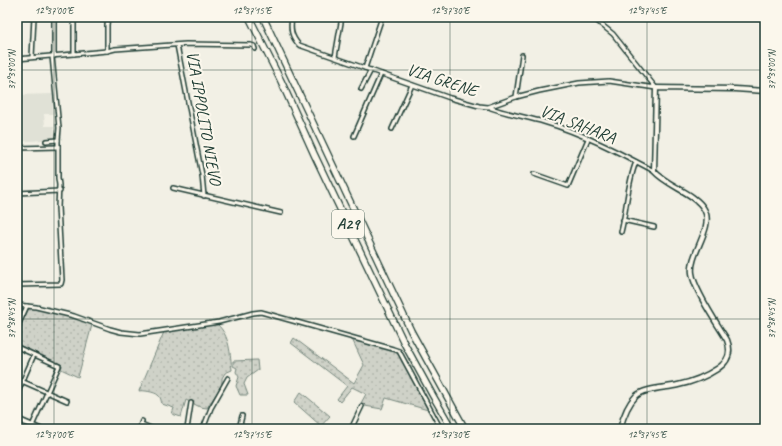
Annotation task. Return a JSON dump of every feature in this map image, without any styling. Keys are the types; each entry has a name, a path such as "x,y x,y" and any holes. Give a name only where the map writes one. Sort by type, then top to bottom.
{"highway":[{"name":"A29","path":"249,17 281,81 404,343 432,396 452,429"},
{"name":"A29","path":"264,17 411,331 465,429"}],"street":[{"path":"32,58 34,17"},
{"path":"17,286 61,284 62,280 58,207 60,191 58,178 58,140 60,128 53,56 54,17"},
{"path":"74,17 74,54"},
{"path":"107,51 108,17"},
{"name":"VIA GRENE","path":"292,17 290,25 291,33 294,40 299,44 450,98 479,106 488,107 516,97 579,83 609,81 656,88"},
{"path":"335,57 342,17"},
{"path":"365,68 382,17"},
{"path":"592,17 613,34 656,88 654,171 660,178 696,200 702,205 706,212 706,223 693,263 692,273 698,289 730,347 728,360 721,367 705,377 644,392 636,396 623,416 620,429"},
{"path":"17,59 115,49 177,45 254,46 255,48"},
{"name":"VIA IPPOLITO NIEVO","path":"177,45 202,175 204,196"},
{"path":"516,97 522,55"},
{"path":"361,89 371,70"},
{"path":"354,136 381,74"},
{"path":"392,129 412,84"},
{"path":"656,88 765,91"},
{"name":"VIA SAHARA","path":"491,108 507,114 545,123 588,139 654,171"},
{"path":"534,174 568,186 588,139"},
{"path":"46,141 58,140"},
{"path":"17,148 58,147"},
{"path":"621,232 632,172 636,162"},
{"path":"173,188 281,214"},
{"path":"17,193 60,191"},
{"path":"623,220 654,227"},
{"path":"17,305 74,316 98,326 121,332 140,334 219,322 260,312 321,328 399,351 441,429"},
{"path":"17,328 27,306"},
{"path":"17,347 59,366 32,426"},
{"path":"17,394 34,355"},
{"path":"203,429 211,408 228,378"},
{"path":"17,380 67,401"},
{"path":"187,429 191,403"},
{"path":"351,429 362,406"},
{"path":"238,429 242,416"},
{"path":"17,419 40,429"},
{"path":"139,429 142,423 153,429"}],"shaded area":[{"path":"53,94 54,114 44,114 45,126 54,126 55,139 17,142 17,95"},
{"path":"29,308 42,309 70,316 92,325 78,377 61,369 62,365 17,344 17,332"},
{"path":"217,324 227,339 232,370 225,373 222,378 222,385 207,408 200,407 186,400 181,417 172,414 174,408 162,404 160,397 156,394 139,391 164,332"},
{"path":"294,338 354,383 364,365 352,339 389,349 398,354 402,360 428,410 386,398 382,409 365,406 361,403 366,394 352,387 340,402 337,399 347,386 291,343"},
{"path":"257,360 258,370 247,378 244,384 248,395 240,395 236,386 239,377 236,372 237,368 233,366 233,361"},
{"path":"301,392 330,416 321,426 294,402"}]}
